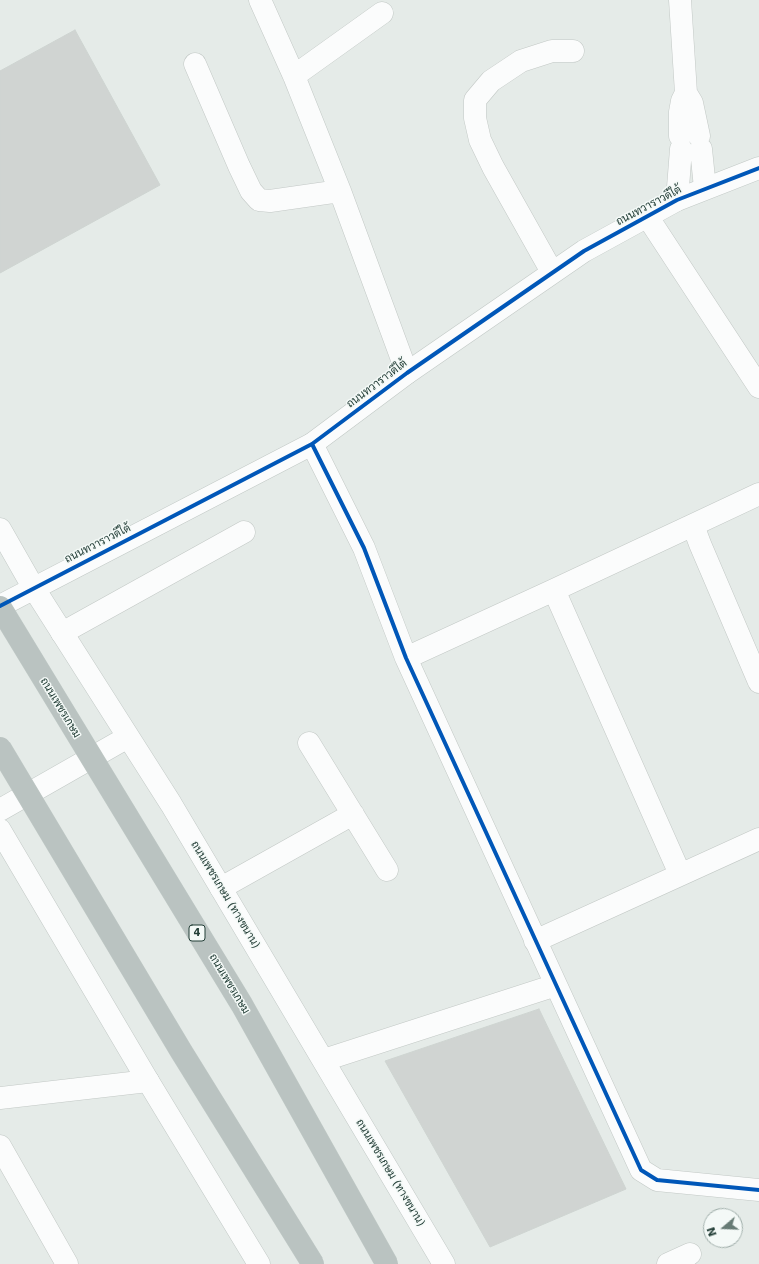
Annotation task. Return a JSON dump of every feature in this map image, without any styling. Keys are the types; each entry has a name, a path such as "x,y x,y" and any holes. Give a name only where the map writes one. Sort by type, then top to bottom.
{"highway":[{"name":"ถนนเพชรเกษม","path":"0,606 242,1005 387,1264"},
{"path":"0,748 181,1051 313,1264"}],"street":[{"path":"260,0 294,76 340,191 407,373"},
{"path":"677,200 690,143 692,103 686,93 680,0"},
{"path":"294,76 382,13"},
{"path":"552,272 493,167 480,140 475,118 475,100 491,81 522,61 552,51 573,51"},
{"path":"195,64 239,166 251,191 259,200 270,201 340,191"},
{"path":"690,143 705,188"},
{"name":"ถนนทวาราวดีใต้","path":"0,606 312,444 407,373 584,250 677,200 759,168"},
{"path":"647,216 759,387"},
{"path":"312,444 364,548 406,658 641,1170 657,1180 759,1190"},
{"path":"406,658 759,494"},
{"path":"693,524 700,544 759,682"},
{"name":"ถนนเพชรเกษม (ทางขนาน)","path":"0,529 33,588 128,737 221,888 444,1264"},
{"path":"62,634 244,532"},
{"path":"554,590 680,874"},
{"path":"0,810 128,737"},
{"path":"309,743 387,870"},
{"path":"221,888 353,814"},
{"path":"0,830 148,1081 259,1264"},
{"path":"535,941 759,839"},
{"path":"324,1060 556,985"},
{"path":"0,1098 148,1081"},
{"path":"0,1146 67,1264"},
{"path":"668,1264 690,1254"}],"building":[{"path":"75,30 160,185 0,273 0,71"},
{"path":"539,1009 626,1189 490,1247 385,1061"}],"cycle path":[{"path":"0,606 312,444 407,373 584,251 677,200 759,168"},
{"path":"312,444 364,548 406,658 641,1170 657,1180 759,1190"}]}
